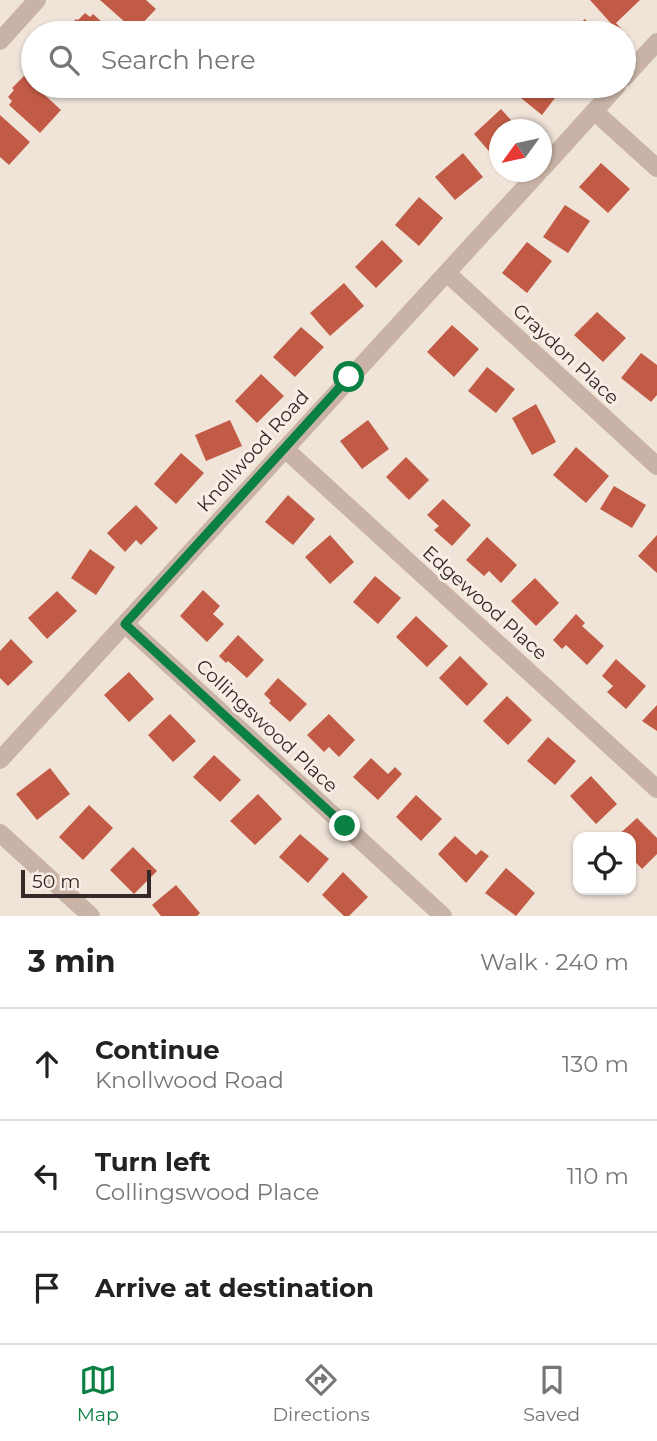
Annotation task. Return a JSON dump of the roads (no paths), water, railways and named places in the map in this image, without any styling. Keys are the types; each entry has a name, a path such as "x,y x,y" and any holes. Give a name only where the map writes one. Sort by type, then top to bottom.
{"street":[{"path":"0,41 37,0"},
{"path":"636,65 657,42"},
{"name":"Knollwood Road","path":"552,157 606,98"},
{"path":"594,111 657,168"},
{"name":"Knollwood Road","path":"0,761 529,182"},
{"name":"Graydon Place","path":"447,273 657,466"},
{"name":"Edgewood Place","path":"285,449 657,789"},
{"name":"Collingswood Place","path":"125,624 443,916"},
{"path":"0,833 91,916"}]}
